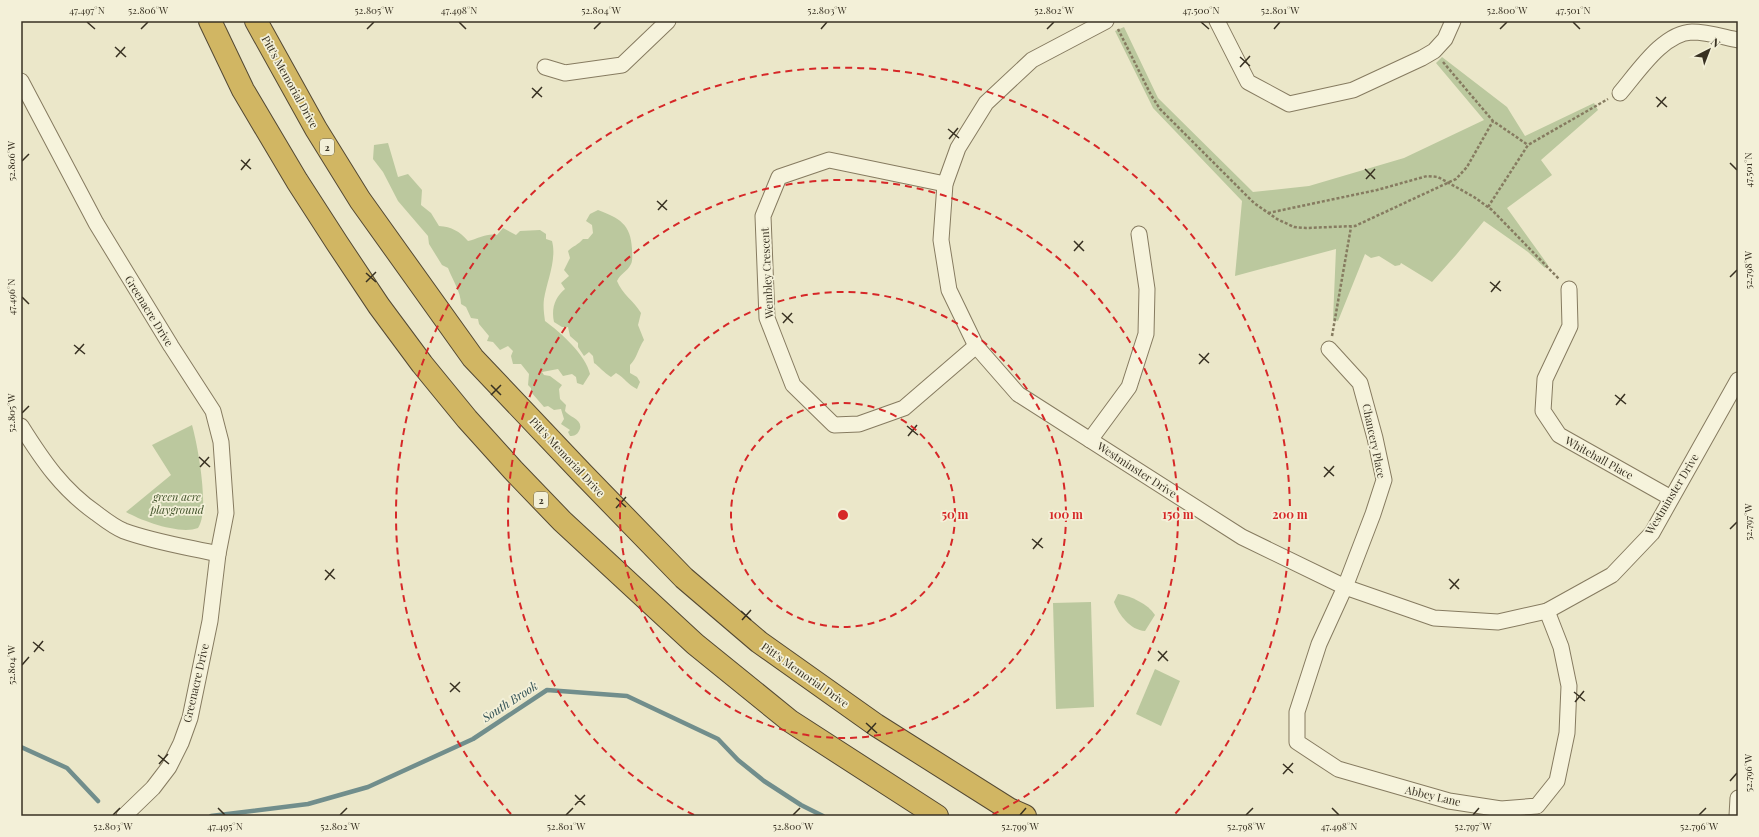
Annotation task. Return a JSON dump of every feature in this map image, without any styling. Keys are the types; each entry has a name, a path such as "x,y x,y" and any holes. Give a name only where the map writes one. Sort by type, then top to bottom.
{"highway":[{"path":"201,21 243,90"},
{"name":"2","path":"210,21 243,90 296,181 379,306 467,419 513,470 562,521 695,644 790,721 937,816"},
{"name":"Pitt's Memorial Drive","path":"256,21 316,129 360,200 474,358 684,578 759,642 876,725 1009,809 1025,816"},
{"path":"273,21 336,143 408,267"}],"street":[{"path":"544,67 565,73 622,65 668,21"},
{"path":"1216,21 1248,82 1289,104 1353,90 1422,58 1434,51 1445,39 1453,21"},
{"name":"Westminster Drive","path":"1112,25 1032,60 986,103 958,148 944,184 941,240 949,290 976,346 1018,394 1242,537 1346,587 1434,618 1498,622 1547,611 1612,575 1652,533 1738,380"},
{"path":"1620,93 1660,47 1678,35 1692,32 1738,40"},
{"name":"Greenacre Drive","path":"21,81 96,223 167,340 213,411 221,442 226,513 218,554 210,620 188,724 181,743 169,767 153,788 124,816"},
{"name":"Wembley Crescent","path":"944,184 830,160 779,177 764,216 767,318 793,385 834,425 859,424 904,408 976,346"},
{"path":"1090,440 1129,387 1146,334 1148,289 1139,234"},
{"name":"Whitehall Place","path":"1570,289 1570,326 1545,379 1543,411 1560,435 1671,498"},
{"name":"Chancery Place","path":"1328,349 1360,383 1375,438 1384,480 1346,587"},
{"path":"21,426 42,459 62,485 103,518 123,530 164,543 218,554"},
{"name":"Abbey Lane","path":"1346,587 1319,644 1297,712 1297,742 1338,769 1448,801 1501,809 1538,806 1557,781 1567,733 1569,686 1561,648 1547,611"},
{"path":"1737,816 1738,798"}],"path":[{"path":"1112,25 1157,105 1242,191 1267,213 1282,222 1299,228 1351,226 1405,204 1456,179 1465,171 1493,121"},
{"path":"1434,51 1493,121 1528,146"},
{"path":"1488,207 1528,146 1620,93"},
{"path":"1267,213 1377,190 1427,176 1438,177 1449,182 1488,207 1514,231 1570,289"},
{"path":"1328,349 1336,320 1351,226"}],"green space":[{"path":"1124,27 1158,98 1253,192 1309,186 1404,158 1484,120 1436,63 1442,57 1507,107 1525,136 1594,103 1598,110 1541,160 1552,175 1507,208 1548,265 1545,268 1528,252 1484,221 1432,282 1401,263 1400,265 1395,266 1379,256 1371,258 1365,254 1338,321 1333,320 1336,249 1235,276 1242,201 1153,108 1115,31"},
{"path":"388,143 398,177 408,174 422,190 421,205 431,213 439,226 448,227 455,230 468,241 486,235 497,235 503,228 516,235 520,231 540,230 546,234 546,239 552,241 552,263 544,302 545,321 572,344 588,367 590,374 583,385 577,383 576,377 572,374 563,376 558,369 542,372 544,375 550,376 562,385 559,389 560,399 566,405 565,411 580,424 579,431 576,434 570,436 568,432 570,430 561,424 564,419 561,409 554,410 548,406 544,407 531,392 531,388 528,385 529,374 521,364 513,364 511,356 513,351 508,346 500,350 493,342 487,341 489,336 479,324 478,319 471,318 466,307 461,304 458,290 448,268 442,265 429,244 428,236 398,201 383,172 373,159 374,145"},
{"path":"598,210 618,219 626,228 631,240 632,262 617,281 622,290 641,313 638,325 644,340 630,365 630,373 637,377 640,382 637,389 631,386 616,373 611,377 606,374 594,363 593,356 589,352 584,356 578,347 578,343 570,336 568,327 562,327 554,322 553,312 556,300 565,289 561,283 569,276 564,270 570,258 568,251 583,239 588,239 593,233 592,225 586,221 590,214"},
{"name":"green acre playground","path":"192,425 200,462 203,493 203,508 198,528 181,530 161,526 126,512 171,475 152,445"},
{"path":"1118,594 1139,601 1148,607 1155,615 1145,631 1130,625 1122,617 1114,602"},
{"path":"1091,602 1094,707 1056,709 1053,603"},
{"path":"1155,669 1180,681 1161,726 1136,714"}],"waterway":[{"name":"South Brook","path":"211,816 308,804 368,787 473,739 547,690 627,696 718,739 738,760 764,781 801,805 823,816"},
{"name":"South Brook","path":"21,747 67,768 98,801"}]}
